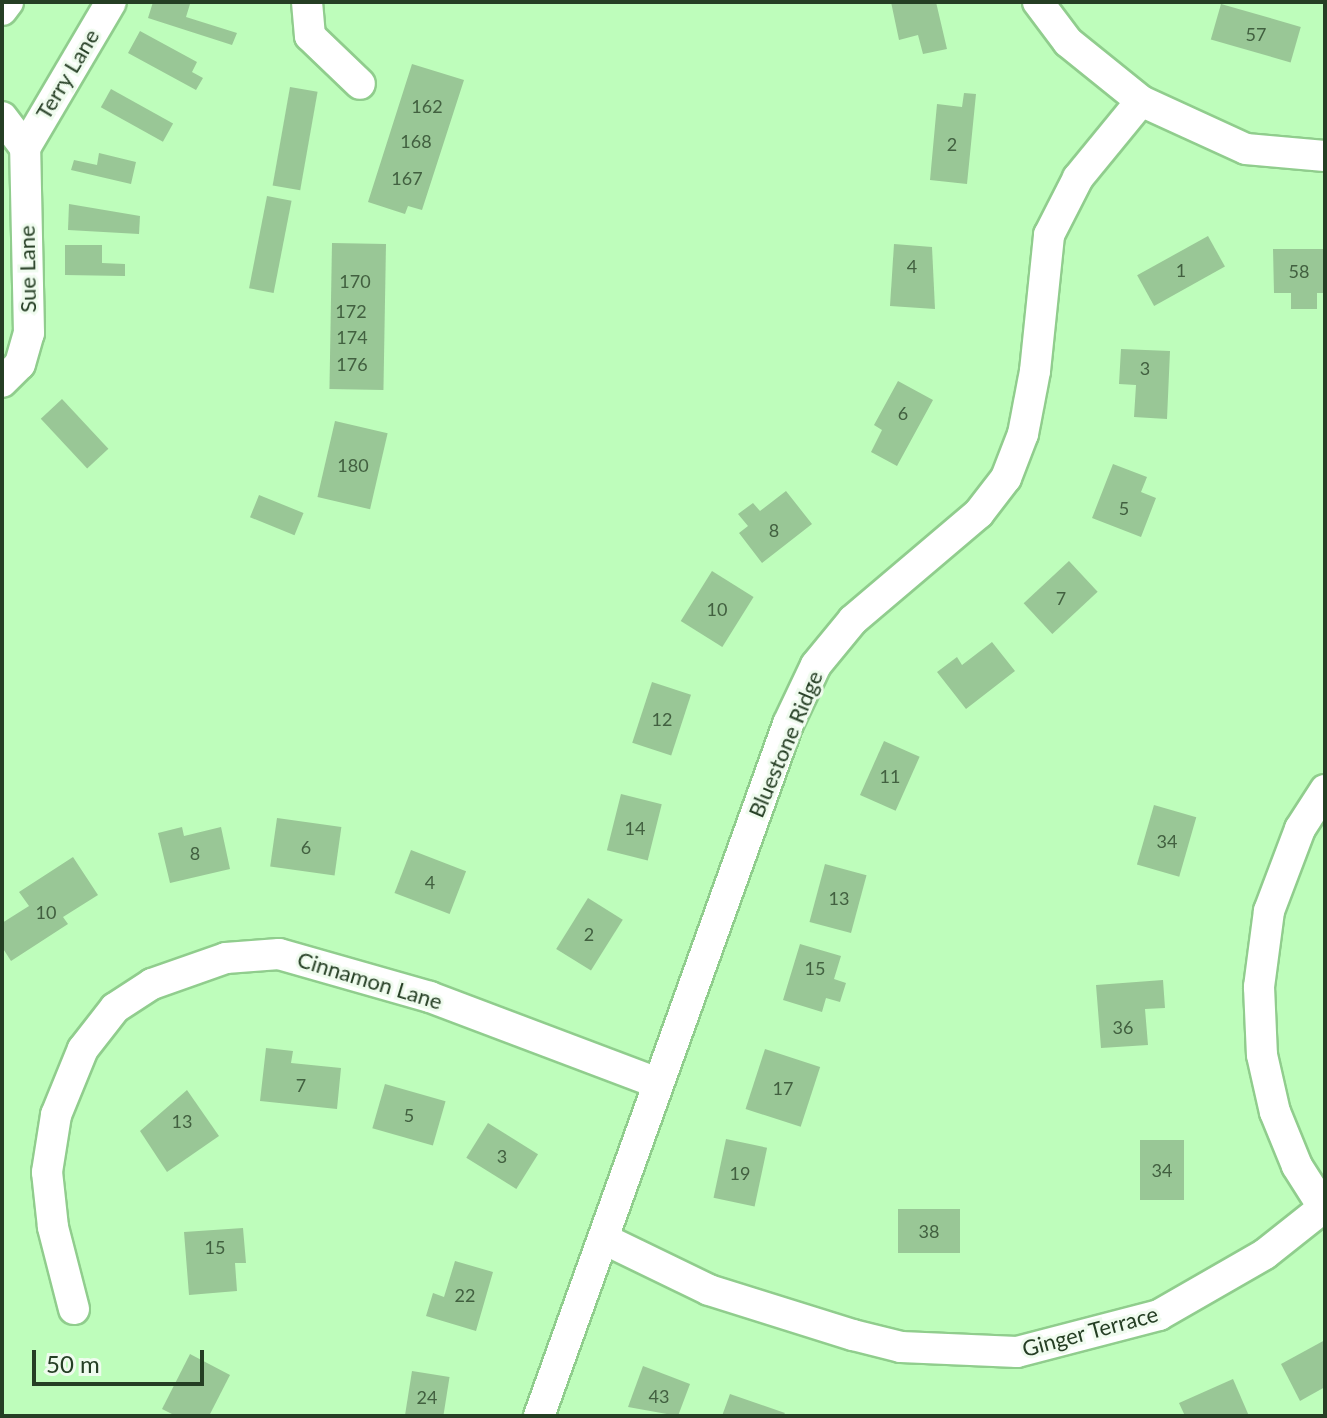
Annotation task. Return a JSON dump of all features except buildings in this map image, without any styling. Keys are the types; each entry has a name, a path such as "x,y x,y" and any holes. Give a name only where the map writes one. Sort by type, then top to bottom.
{"street":[{"path":"2,10 8,2"},
{"name":"Terry Lane","path":"25,148 111,2"},
{"path":"307,2 310,36 360,84"},
{"path":"1038,2 1068,42 1141,101 1246,149 1325,156"},
{"name":"Bluestone Ridge","path":"539,1416 606,1240 655,1082 788,724 816,665 853,620 979,513 1006,478 1023,434 1035,371 1049,235 1078,178 1141,101"},
{"path":"2,117 25,148"},
{"name":"Sue Lane","path":"2,382 20,364 29,333 25,148"},
{"path":"1324,1209 1275,1112 1262,1055 1259,987 1269,911 1300,829 1325,790"},
{"name":"Cinnamon Lane","path":"74,1309 53,1227 47,1172 56,1115 83,1049 115,1008 152,984 226,958 279,954 430,997 655,1082"},
{"name":"Ginger Terrace","path":"606,1240 709,1290 853,1335 901,1347 1017,1352 1159,1315 1265,1254 1324,1209"}]}
